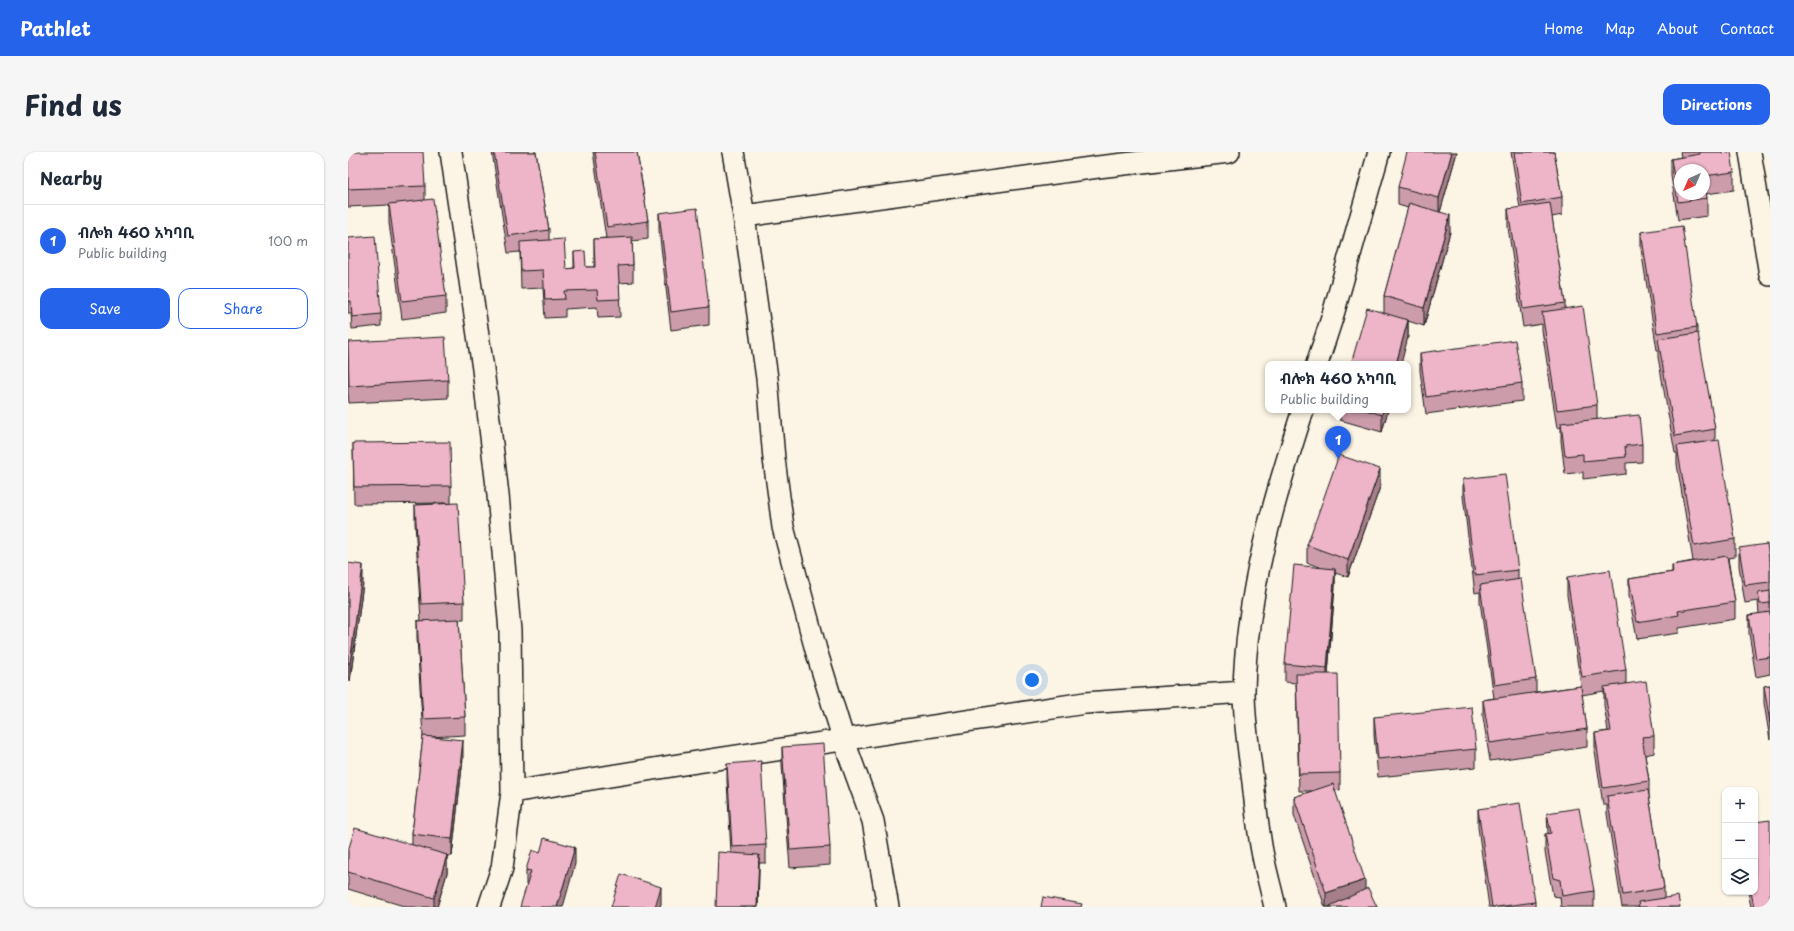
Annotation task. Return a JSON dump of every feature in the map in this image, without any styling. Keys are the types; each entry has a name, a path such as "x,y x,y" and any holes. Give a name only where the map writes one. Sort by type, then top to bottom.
{"street":[{"path":"451,152 483,369 498,495 510,631 512,792 502,868 489,907"},
{"path":"733,152 744,216 767,378 774,459 783,527 816,650 844,741 873,821 888,907"},
{"path":"744,216 1097,159 1229,152"},
{"path":"1318,361 1332,318 1379,152"},
{"path":"1750,152 1770,275"},
{"path":"1275,907 1260,840 1246,737 1244,692 1251,605 1262,547 1279,484 1302,413"},
{"path":"512,792 684,764 844,741 1085,703 1244,692"}],"building":[{"path":"348,152 423,152 425,186 348,189"},
{"path":"494,152 536,152 549,230 508,236"},
{"path":"595,152 637,152 648,221 607,227"},
{"path":"1407,152 1452,152 1439,198 1398,187"},
{"path":"1514,152 1554,152 1562,197 1522,204"},
{"path":"1700,152 1722,152 1722,154 1731,152 1734,172 1710,175 1710,164 1674,164 1674,177 1671,159 1700,154"},
{"path":"433,199 446,296 402,301 389,204"},
{"path":"1678,200 1692,200 1678,202"},
{"path":"1409,203 1450,215 1424,308 1384,296"},
{"path":"1550,203 1565,303 1523,309 1508,209"},
{"path":"697,208 709,307 671,312 659,213"},
{"path":"1682,226 1697,327 1657,333 1641,232"},
{"path":"375,236 381,314 352,317 351,301 348,301 348,238"},
{"path":"632,237 633,265 618,266 620,299 598,300 597,290 564,291 565,299 545,300 543,270 521,271 520,242 564,239 566,269 575,268 574,252 585,251 586,267 595,267 594,239"},
{"path":"1583,306 1597,405 1557,410 1542,312"},
{"path":"1367,308 1408,320 1397,361 1352,361"},
{"path":"1698,333 1715,429 1675,436 1658,339"},
{"path":"445,337 448,380 349,386 348,342"},
{"path":"1515,340 1522,383 1426,397 1420,353"},
{"path":"1639,415 1642,444 1625,446 1626,457 1583,461 1583,454 1565,456 1561,423"},
{"path":"1719,440 1735,539 1694,546 1677,446"},
{"path":"450,442 451,486 354,487 353,443"},
{"path":"1339,455 1380,469 1348,560 1307,545"},
{"path":"1505,474 1518,570 1475,575 1463,479"},
{"path":"458,503 464,602 421,604 415,505"},
{"path":"1767,544 1770,559 1770,582 1745,585 1739,548"},
{"path":"1727,556 1735,602 1678,611 1679,615 1637,622 1629,579 1673,572 1672,565"},
{"path":"348,563 363,565 350,663 348,663"},
{"path":"1294,565 1335,569 1327,668 1285,664"},
{"path":"1610,570 1626,670 1582,677 1567,577"},
{"path":"1521,579 1536,679 1494,685 1480,585"},
{"path":"1770,591 1770,603 1760,604 1758,593"},
{"path":"1770,612 1770,657 1756,659 1749,615"},
{"path":"459,619 465,717 423,719 417,621"},
{"path":"1296,674 1338,674 1340,773 1299,774"},
{"path":"1646,681 1654,736 1642,737 1649,781 1603,788 1595,733 1611,731 1604,687"},
{"path":"1770,685 1770,723 1764,686"},
{"path":"1581,686 1587,729 1490,743 1483,700"},
{"path":"1472,707 1476,749 1378,759 1374,717"},
{"path":"423,736 463,740 452,839 412,834"},
{"path":"823,744 830,847 790,850 782,747"},
{"path":"761,761 766,845 732,847 727,764"},
{"path":"1333,784 1365,880 1326,893 1294,797"},
{"path":"1648,790 1664,888 1623,895 1607,796"},
{"path":"1520,803 1535,902 1492,907 1478,809"},
{"path":"1579,808 1594,891 1562,896 1560,880 1553,878 1545,834 1551,833 1547,813"},
{"path":"1770,820 1770,907 1754,907 1752,895 1758,895 1758,822"},
{"path":"355,828 447,855 434,898 348,872 348,851"},
{"path":"544,838 575,847 557,907 520,907 531,871 526,870 532,850 540,853"},
{"path":"718,852 759,855 757,907 716,907"},
{"path":"621,874 661,887 655,907 611,907"},
{"path":"1368,888 1377,907 1330,907 1330,906"},
{"path":"1678,896 1680,907 1639,907 1638,902"},
{"path":"1043,897 1082,904 1081,907 1041,907"}],"place":[{"name":"ብሎክ 460 አካባቢ","path":"1338,459"}]}
